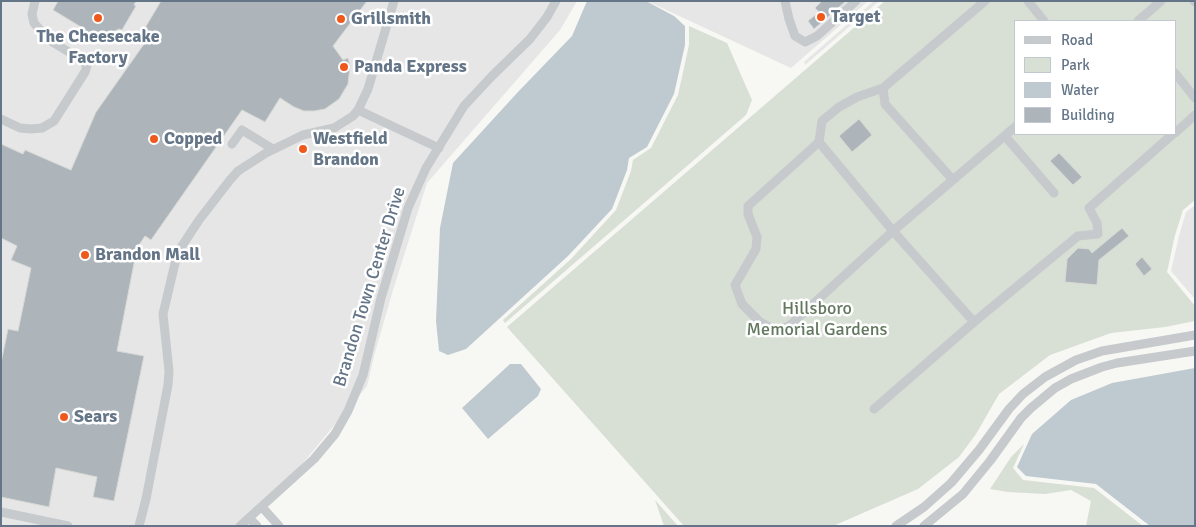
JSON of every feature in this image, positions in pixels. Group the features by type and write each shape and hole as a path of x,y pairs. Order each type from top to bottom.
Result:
{"street":[{"path":"1,119 20,128 42,128 54,120 87,66 82,60 49,40 34,23 32,14 35,1"},
{"path":"141,525 168,385 169,371 163,314 180,249 199,220 238,172 273,149 303,135 334,128 353,116 363,102 368,89 394,1"},
{"name":"Brandon Town Center Drive","path":"240,526 323,449 335,434 348,411 363,375 381,298 408,208 426,168 464,106 530,40 556,1"},
{"path":"785,1 795,36 805,42 817,36 856,1"},
{"path":"984,1 883,88 857,97 838,107 822,121 819,142 748,206 748,214 757,237 756,249 735,285 742,304 760,322 771,328 782,330 789,326 893,231 1014,128"},
{"path":"1028,1 1043,20"},
{"path":"1139,20 1161,1"},
{"path":"1176,74 1195,98"},
{"path":"883,88 885,104 953,180"},
{"path":"358,110 439,148"},
{"path":"1176,131 1195,115"},
{"path":"232,144 242,130 273,149"},
{"path":"874,409 974,322 1078,236 1098,234 1098,223 1089,208 1172,135"},
{"path":"1005,136 1054,193"},
{"path":"819,142 893,231 974,322"},
{"path":"896,526 951,484 970,462 1009,409 1023,394 1045,377 1076,360 1102,351 1195,335"},
{"path":"924,526 962,494 990,461 1021,418 1055,388 1071,379 1102,367 1195,351"},
{"path":"262,507 279,526"},
{"path":"1,512 68,526"},
{"path":"249,518 256,526"}],"shaded area":[{"path":"1,1 577,1 560,30 427,183 393,290 367,386 282,488 242,526 1,526"},
{"path":"647,1 868,1 791,68"},
{"path":"874,1 879,1 805,65 804,62"},
{"path":"1195,205 1195,299 1171,271 1186,212"}],"green space":[{"name":"Hillsboro Memorial Gardens","path":"885,1 1195,1 1195,200 1183,210 1167,272 1195,306 1195,321 1165,327 1111,333 1050,355 999,394 976,434 959,457 918,489 833,526 684,526 507,327"},
{"path":"689,26 727,43 752,100 746,115 505,323 503,320 571,259 616,210 631,171 633,160 651,148 678,95 689,45"},
{"path":"1024,444 1013,468 1023,480 1094,488 1143,526 1086,526 1091,501 1071,490 1045,494 990,489 1011,457"},
{"path":"655,500 678,526 664,526"}],"water":[{"path":"587,1 646,1 674,16 685,26 685,45 674,94 647,147 629,158 627,170 612,209 568,256 466,349 448,355 439,351 436,321 440,228 453,163 572,36"},
{"path":"510,364 521,364 541,389 538,396 488,439 462,408"},
{"path":"1195,368 1195,526 1150,526 1096,484 1026,476 1017,467 1032,434 1071,400 1112,383"}],"building":[{"name":"The Cheesecake Factory","path":"58,1 136,1 134,5 136,6 122,30 119,29 97,39 80,30 81,27 53,10"},
{"name":"Brandon Mall","path":"161,1 367,1 333,46 343,60 348,58 350,66 348,84 339,99 325,109 304,111 280,98 265,122 242,110 151,240 145,236 137,248 117,351 144,356 114,501 93,497 97,477 56,468 49,507 1,497 1,363 8,329 18,331 31,268 11,260 17,246 1,238 1,144 23,154 25,150 71,170 96,112 149,37 142,33"},
{"name":"Target","path":"822,1 846,1 814,29 808,21 819,12 815,8"},
{"path":"859,119 872,135 852,152 839,136"},
{"path":"1059,153 1082,177 1073,185 1050,161"},
{"path":"1122,228 1129,236 1099,260 1097,285 1065,282 1067,259 1078,248 1089,249 1092,253"},
{"path":"1142,257 1152,269 1144,276 1135,264"}],"place":[{"name":"Target","path":"821,17"},
{"name":"The Cheesecake Factory","path":"98,18"},
{"name":"Grillsmith","path":"341,19"},
{"name":"Panda Express","path":"344,67"},
{"name":"Copped","path":"154,139"},
{"name":"Westfield Brandon","path":"303,149"},
{"name":"Brandon Mall","path":"85,255"},
{"name":"Sears","path":"64,417"}]}
